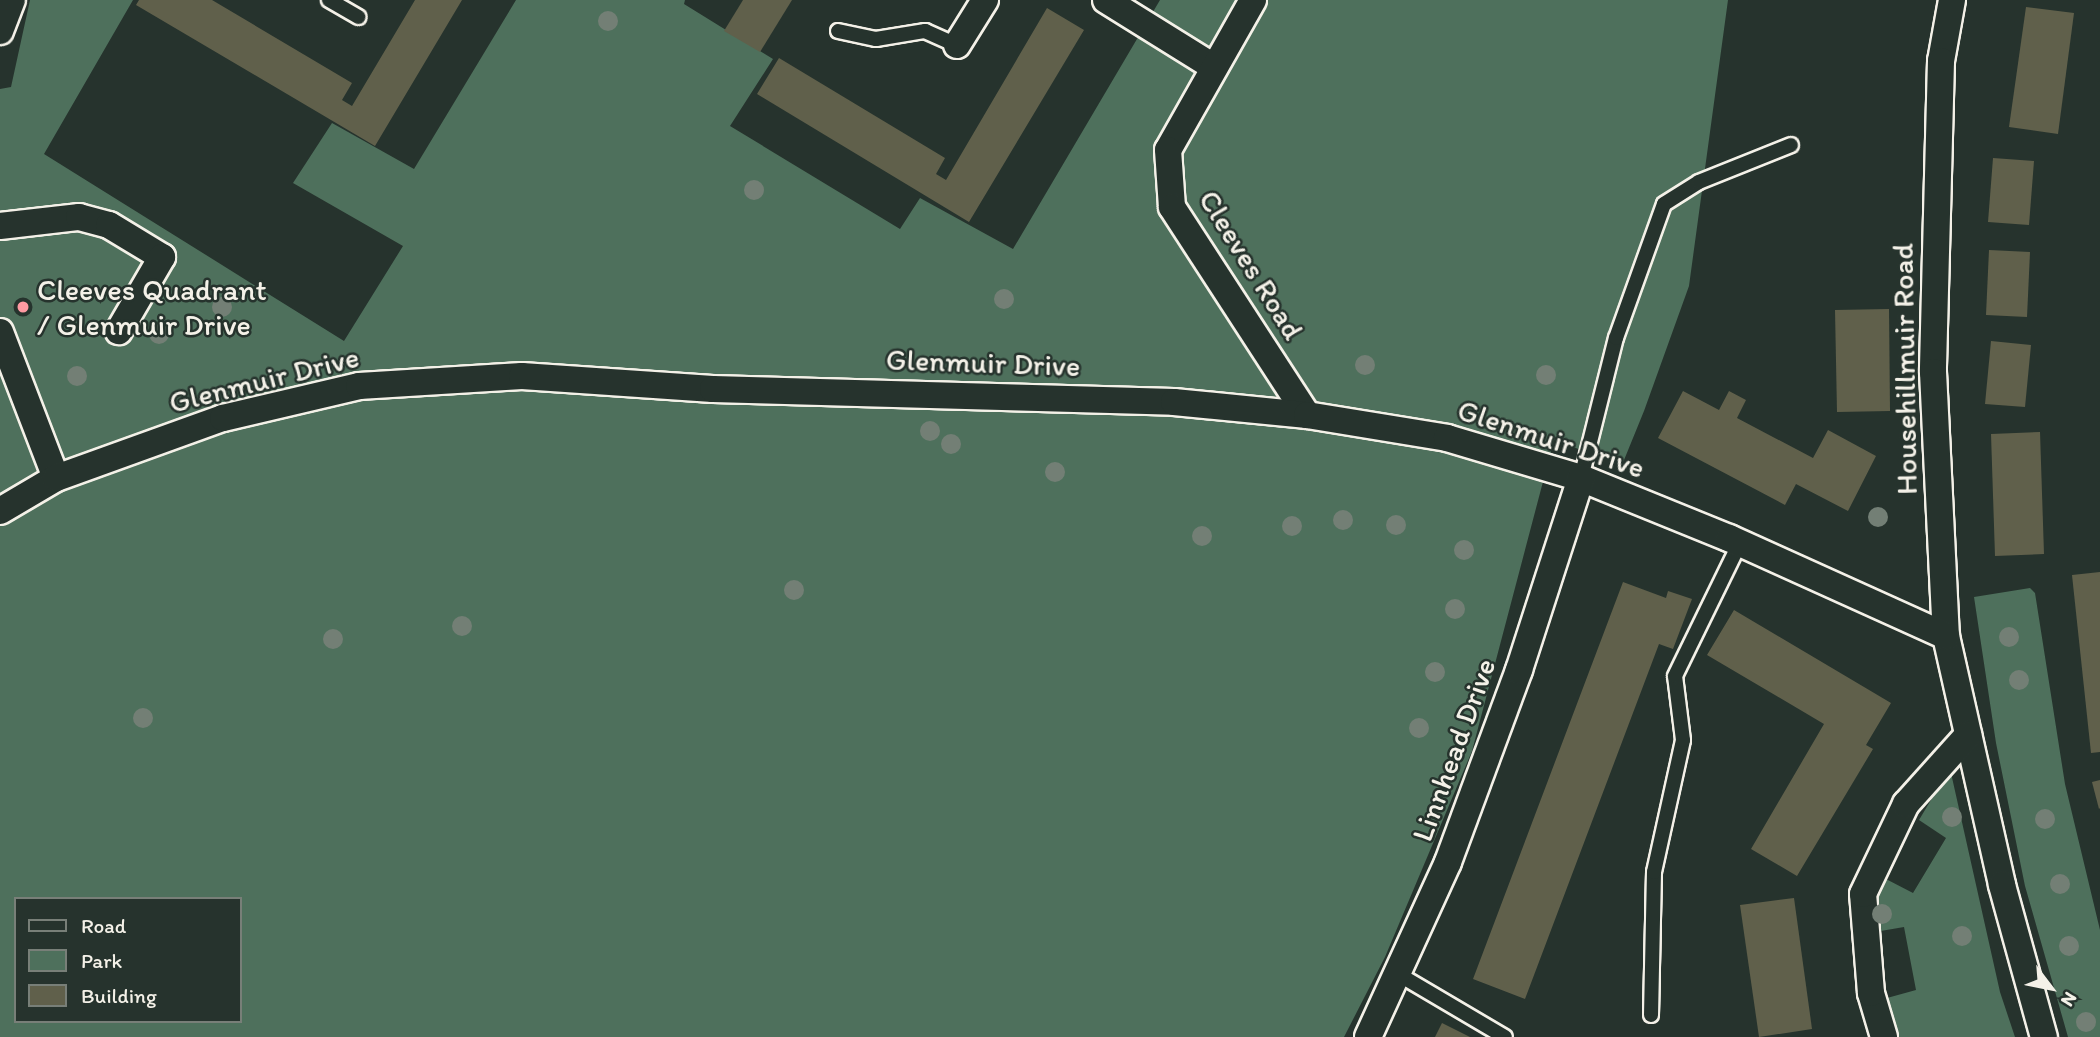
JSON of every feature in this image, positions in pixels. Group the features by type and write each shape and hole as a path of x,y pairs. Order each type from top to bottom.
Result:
{"street":[{"path":"0,31 12,0"},
{"path":"957,45 985,0"},
{"name":"Cleeves Road","path":"1253,0 1212,66 1168,150 1172,208 1307,415"},
{"name":"Househillmuir Road","path":"1952,0 1941,61 1933,372 1945,636 2044,1037"},
{"path":"1113,2 1212,66"},
{"path":"0,226 79,217 109,225 162,257 119,331"},
{"path":"0,332 57,478"},
{"name":"Glenmuir Drive","path":"0,511 57,478 223,418 359,386 522,376 713,389 1174,402 1307,415 1447,438 1581,478 1740,543 1945,636"},
{"name":"Linnhead Drive","path":"1368,1037 1448,862 1581,478"},
{"path":"1884,1037 1871,993 1863,894 1906,804 1968,735"}],"lane":[{"path":"329,0 358,18"},
{"path":"838,31 876,39 925,31 957,45"},
{"path":"1581,478 1616,338 1664,204 1699,182 1791,145"},
{"path":"1651,1015 1654,872 1682,740 1675,676 1740,543"},
{"path":"1398,975 1505,1037"}],"green space":[{"path":"30,0 133,0 44,154 344,341 403,246 293,183 332,123 414,169 516,0 685,0 684,4 773,59 730,126 900,229 920,198 1013,249 1160,0 1728,0 1689,286 1644,411 1622,465 1554,440 1472,751 1385,957 1344,1037 0,1037 0,89 11,87"},
{"path":"2030,588 2035,593 2065,784 2100,930 2100,1037 2068,1037 2025,886 1996,743 1974,597"},
{"path":"1947,773 1951,773 2000,992 2015,1037 1896,1037 1887,998 1916,990 1904,927 1875,932 1874,901 1884,878 1913,893 1946,838 1919,820"}],"building":[{"path":"139,0 212,0 352,83 342,100 352,106 415,0 462,0 375,146 136,5"},
{"path":"743,0 792,0 760,52 724,31"},
{"path":"2026,7 2074,13 2058,134 2009,127"},
{"path":"1047,8 1084,30 969,222 757,94 779,58 945,158 936,174 946,180"},
{"path":"1993,158 2034,161 2029,225 1988,222"},
{"path":"1989,250 2030,252 2027,317 1986,315"},
{"path":"1889,309 1890,411 1837,412 1835,310"},
{"path":"1991,341 2031,345 2025,407 1985,404"},
{"path":"1683,391 1719,410 1729,391 1746,400 1737,418 1813,458 1828,430 1876,456 1848,511 1796,484 1785,505 1658,438"},
{"path":"2040,432 2044,554 1995,556 1991,434"},
{"path":"2100,572 2100,752 2091,753 2072,575"},
{"path":"1623,582 1666,598 1668,591 1692,599 1673,649 1659,644 1525,999 1473,979"},
{"path":"1734,610 1891,703 1866,745 1873,749 1797,876 1751,849 1824,724 1707,655"},
{"path":"2100,780 2100,808 2099,809 2092,782"},
{"path":"1794,898 1812,1029 1759,1037 1740,905"},
{"path":"1442,1023 1470,1037 1435,1037"}],"place":[{"name":"Cleeves Quadrant / Glenmuir Drive","path":"23,307"}]}
